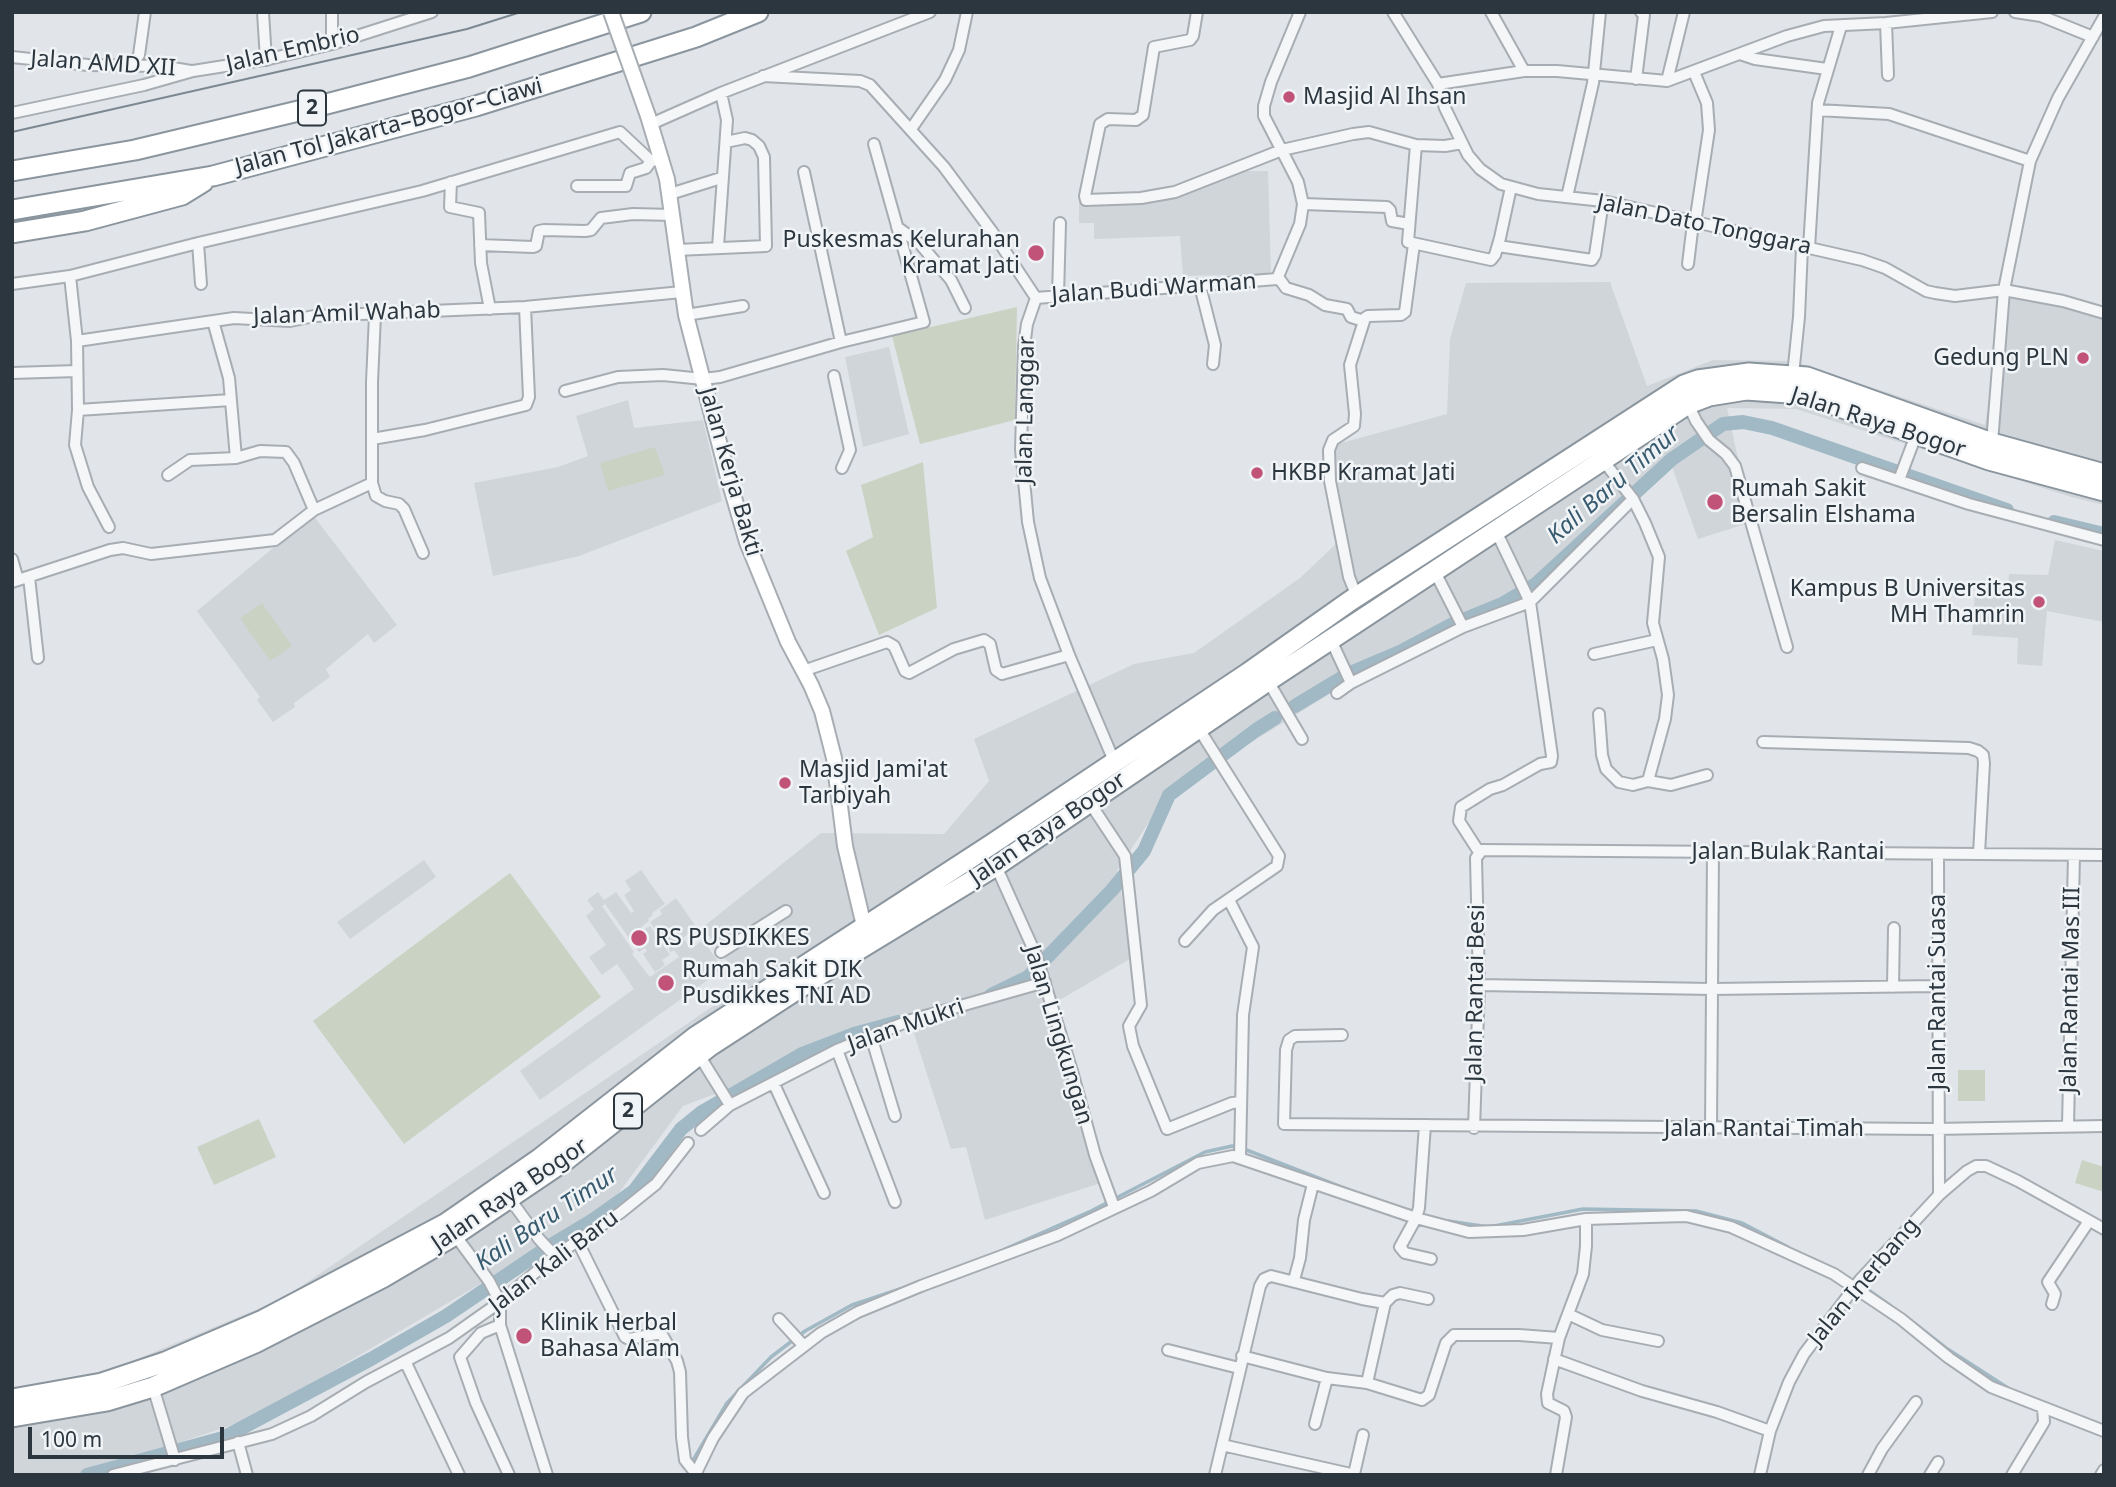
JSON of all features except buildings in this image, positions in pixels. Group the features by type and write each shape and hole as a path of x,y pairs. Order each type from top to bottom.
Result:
{"highway":[{"name":"Jalan Tol Jakarta–Bogor–Ciawi","path":"12,171 135,150 311,108 469,67 641,12"},
{"name":"Jalan Tol Jakarta–Bogor–Ciawi","path":"12,209 212,176 476,106 696,37 758,12"},
{"path":"12,233 85,221 182,195 212,176"},
{"name":"Jalan Raya Bogor","path":"868,934 996,866 1201,731 1357,597 1684,385 1727,375 1793,375 1825,382 1992,443 2104,474"},
{"name":"Jalan Raya Bogor","path":"1285,659 1331,640 1602,459 1692,412 1709,396 1764,390 1822,400 1989,460 2104,491"},
{"name":"Jalan Raya Bogor","path":"12,1418 107,1401 153,1387 255,1343 382,1278 456,1235 510,1199 695,1037 755,1006 868,934 989,846 1114,761 1258,681"},
{"name":"Jalan Raya Bogor","path":"12,1399 102,1383 165,1362 263,1320 445,1224 561,1153 699,1055 755,1006"}],"street":[{"path":"132,64 139,55 145,12"},
{"path":"263,12 266,60"},
{"path":"331,44 332,12"},
{"name":"Jalan Embrio","path":"194,71 266,60 331,44 432,12"},
{"name":"Jalan Kerja Bakti","path":"611,12 650,120 657,160 670,194 686,315 747,542 788,642 822,711 834,758 845,846 868,934"},
{"path":"650,120 930,12"},
{"path":"911,129 945,80 959,50 967,12"},
{"path":"1197,12 1190,40 1154,47 1143,115 1136,120 1108,119 1100,124 1086,200 1141,198 1174,192 1282,150 1361,132 1416,145 1445,146 1462,143"},
{"path":"1300,12 1271,82 1264,116 1298,183 1303,204 1387,206 1392,222 1409,224"},
{"name":"Jalan Dato Tonggara","path":"1393,12 1438,84 1445,108 1462,143 1480,169 1493,179 1511,187 1538,194 1603,201 1862,260 1885,268 1926,291 1955,296 2004,290 2063,301 2104,313"},
{"path":"1490,12 1524,71"},
{"path":"1567,197 1583,136 1594,75 1600,12"},
{"path":"1636,79 1644,15 1641,12"},
{"path":"1667,81 1684,12"},
{"path":"1824,26 1826,12"},
{"path":"1438,84 1524,71 1557,71 1667,81 1787,36 1824,26 1885,23 1904,16 1992,12"},
{"path":"2015,12 2054,16 2093,37"},
{"path":"1992,443 2004,290 2030,162 2058,98 2104,17"},
{"path":"1885,23 1888,75"},
{"path":"1793,375 1818,110 1827,69 1841,26"},
{"path":"1740,54 1755,59 1827,69"},
{"name":"Jalan AMD XII","path":"12,57 88,65 132,64 194,71"},
{"path":"12,113 144,85 194,71"},
{"path":"1688,264 1709,130 1707,103 1694,72"},
{"path":"763,76 865,82 944,167 1037,298"},
{"path":"718,247 727,120 721,93"},
{"path":"1818,110 1889,114 2030,162"},
{"path":"12,284 70,276 422,191 620,132 657,160 646,168 630,173 626,186 577,186"},
{"path":"677,250 766,246 764,156 752,140 745,138 726,142"},
{"path":"565,391 618,377 720,377 841,342 924,322 874,144"},
{"path":"1416,145 1408,243 1488,260 1494,258 1511,187"},
{"path":"804,172 841,342"},
{"path":"670,194 721,178"},
{"path":"451,182 450,207 479,213 481,263 490,309"},
{"path":"1498,246 1592,260 1603,201"},
{"name":"Jalan Budi Warman","path":"1037,298 1274,280 1278,277 1300,224 1303,204"},
{"path":"480,245 533,247 536,246 539,231 585,231 590,230 601,218 633,214 672,215"},
{"path":"1058,296 1060,223"},
{"path":"897,227 920,244 951,280 965,309"},
{"path":"198,243 201,284"},
{"path":"1278,277 1286,288 1309,295 1325,305 1347,309 1351,317 1365,319 1401,314 1405,312 1414,244"},
{"path":"70,276 78,371 75,445 78,461 109,527"},
{"path":"1200,286 1215,345 1213,364"},
{"name":"Jalan Amil Wahab","path":"77,341 234,318 290,321 314,316 525,307 682,292"},
{"name":"Jalan Langgar","path":"1037,298 1027,324 1024,347 1021,449 1028,522 1040,578 1114,761"},
{"path":"686,315 743,306"},
{"path":"372,439 425,430 526,405 529,397 525,307"},
{"path":"375,315 372,484 376,496 399,504 404,509 424,553"},
{"path":"1357,597 1349,577 1330,481 1329,450 1333,440 1354,426 1350,365 1365,319"},
{"path":"213,321 229,378 236,458"},
{"path":"12,373 78,371"},
{"path":"834,376 850,450 842,468"},
{"path":"78,411 231,400"},
{"path":"1692,412 1709,440 1726,454 1735,466 1787,647"},
{"path":"1902,474 1916,435"},
{"path":"168,475 190,460 236,458 260,450 286,452 294,463 314,510"},
{"path":"1602,459 1632,498 1658,557 1658,581 1652,612 1663,659 1667,705 1648,781"},
{"path":"1862,468 1902,474 1969,504 2104,540"},
{"path":"12,559 15,581 110,550 123,548 151,554 275,540 314,510 372,484"},
{"path":"1337,693 1461,623 1530,599 1632,498"},
{"path":"1478,855 1460,821 1461,807 1540,764 1551,762 1530,599 1496,531"},
{"path":"1435,572 1461,623"},
{"path":"29,577 38,658"},
{"path":"803,671 887,642 894,646 905,671 909,673 954,649 984,640 990,644 996,670 1002,674 1069,655"},
{"path":"1331,640 1351,684"},
{"path":"1594,654 1657,640"},
{"path":"1258,681 1302,739"},
{"path":"1599,714 1602,755 1606,769 1619,782 1633,785 1648,781 1671,785 1707,775"},
{"path":"1185,941 1213,910 1277,866 1279,856 1201,731"},
{"path":"1763,742 1969,748 1978,751 1983,755 1984,763 1979,854"},
{"path":"1090,803 1125,856 1141,1005 1129,1026 1133,1046 1167,1129 1232,1103 1241,1102"},
{"name":"Jalan Bulak Rantai","path":"1478,855 1487,848 2104,855"},
{"path":"1711,1129 1713,852"},
{"name":"Jalan Rantai Suasa","path":"1938,854 1939,1129"},
{"name":"Jalan Rantai Besi","path":"1474,1128 1479,985 1478,855"},
{"name":"Jalan Rantai Mas III","path":"2068,1125 2074,855"},
{"name":"Jalan Lingkungan","path":"996,866 1038,960 1095,1155 1112,1203"},
{"path":"1229,900 1253,947 1244,1007 1240,1157"},
{"path":"721,952 786,911"},
{"path":"1893,987 1894,928"},
{"name":"Jalan Mukri","path":"774,1084 836,1050 911,1020 1044,980"},
{"path":"1479,985 1712,989 1937,986"},
{"name":"Jalan Rantai Timah","path":"1342,1035 1295,1035 1289,1040 1284,1124 1711,1129 2104,1126"},
{"path":"871,1036 895,1116"},
{"path":"836,1050 895,1202"},
{"path":"699,1055 730,1105"},
{"path":"701,1130 714,1116 730,1105 774,1084 824,1193"},
{"path":"1425,1125 1417,1214 1400,1247 1401,1251 1431,1259"},
{"path":"1939,1129 1939,1195"},
{"name":"Jalan Kali Baru","path":"119,1474 145,1471 174,1458 272,1434 311,1416 366,1381 449,1338 555,1255 620,1213 656,1184 688,1143"},
{"path":"577,1240 625,1337 629,1339 661,1333 677,1361 680,1372 685,1460 695,1473 713,1438 743,1392 799,1341 858,1312 1058,1234 1112,1203 1151,1191 1198,1163 1214,1158 1240,1157 1312,1184 1469,1232 1523,1230 1586,1219 1686,1216 1731,1227 1857,1284 1991,1387 2104,1431"},
{"name":"Jalan Inerbang","path":"1760,1475 1770,1431 1797,1366 1857,1284 1939,1195 1967,1171 1983,1166 2018,1181 2089,1221"},
{"path":"1294,1280 1312,1184"},
{"path":"510,1199 539,1239 555,1255"},
{"path":"1556,1475 1566,1417 1564,1411 1548,1403 1547,1394 1559,1338 1583,1274 1587,1246 1586,1219"},
{"path":"2052,1304 2055,1294 2048,1282 2089,1221 2104,1228"},
{"path":"456,1235 489,1281 499,1300 500,1325 547,1475"},
{"path":"1215,1475 1242,1356 1264,1279 1271,1276 1294,1280 1385,1303"},
{"path":"1367,1383 1385,1303 1393,1295 1400,1293 1428,1299"},
{"path":"1568,1314 1602,1330 1658,1341"},
{"path":"779,1319 799,1341"},
{"path":"500,1325 481,1333 460,1357 509,1475"},
{"path":"1242,1356 1328,1378 1367,1383 1425,1399 1450,1338 1454,1335 1559,1338"},
{"path":"1168,1350 1239,1368"},
{"path":"1554,1359 1642,1391 1717,1412 1770,1431"},
{"path":"405,1361 459,1475"},
{"path":"1315,1424 1328,1378"},
{"path":"153,1387 174,1458"},
{"path":"1868,1475 1916,1402"},
{"path":"2012,1475 2044,1422 2043,1408"},
{"path":"1222,1445 1355,1475 1363,1435"},
{"path":"239,1442 247,1475"},
{"path":"1930,1475 1938,1462"},
{"path":"2101,1475 2104,1470"}],"shaded area":[{"path":"1239,171 1268,171 1271,274 1183,276 1180,236 1094,239 1094,223 1079,223 1079,201 1126,200"},
{"path":"1610,282 1647,386 1713,360 1793,361 1985,425 2005,290 2104,310 2104,505 2071,497 1796,409 1727,408 1752,522 1698,539 1671,464 1529,589 1457,615 1168,794 1117,870 1133,957 1053,1004 1101,1183 985,1220 966,1147 951,1149 910,1021 683,1106 607,1209 253,1418 85,1474 12,1475 12,1389 99,1375 284,1298 744,985 703,927 821,833 944,834 989,781 974,739 1134,664 1194,653 1300,578 1338,542 1334,445 1447,414 1450,339 1466,283"},
{"path":"889,347 909,434 863,447 845,357"},
{"path":"628,400 634,428 703,420 722,501 579,556 493,576 474,483 558,467 588,456 576,416"},
{"path":"313,515 397,625 374,643 368,634 326,669 330,677 273,722 257,700 260,697 197,611"},
{"name":"Kampus B Universitas MH Thamrin","path":"2055,540 2104,551 2104,622 2047,611 2042,666 2017,664 2018,638 1972,635 1975,593 2007,594 2009,574 2048,575"},
{"path":"424,860 436,877 350,939 337,922"},
{"name":"Rumah Sakit DIK Pusdikkes TNI AD","path":"641,870 665,904 652,913 649,921 641,927 643,930 650,926 670,955 662,960 665,965 655,972 643,954 647,951 645,948 639,952 605,904 602,906 650,977 679,957 674,950 671,952 650,922 662,914 660,910 676,898 697,928 683,938 691,949 703,940 723,969 540,1100 520,1071 634,989 617,964 602,975 589,957 606,945 586,916 594,909 587,900 598,892 604,900 616,892 631,913 634,911 624,895 631,890 625,881"}],"green space":[{"path":"1017,307 1015,420 920,444 892,336"},
{"path":"655,447 665,475 608,491 600,463"},
{"path":"923,462 937,608 879,635 846,551 873,537 861,485"},
{"path":"262,603 292,646 270,661 240,618"},
{"path":"510,873 601,997 404,1144 313,1021"},
{"path":"1958,1070 1985,1070 1985,1101 1958,1101"},
{"path":"259,1119 276,1157 214,1185 197,1147"},
{"path":"2082,1160 2104,1167 2104,1192 2075,1183"}],"waterway":[{"name":"Kali Baru Timur","path":"1295,706 1348,674 1502,604 1536,584 1672,459 1723,424 1743,422 1772,428 2007,510"},
{"name":"Kali Baru Timur","path":"2054,522 2104,534"},
{"name":"Kali Baru Timur","path":"991,995 1028,977 1112,890 1144,851 1169,795 1275,718"},
{"name":"Kali Baru Timur","path":"87,1475 223,1438 371,1359 446,1316 634,1191 681,1129 702,1112 802,1054 854,1034 898,1022"},
{"path":"1005,1249 1091,1211 1205,1152 1236,1147"},
{"path":"1244,1149 1354,1192"},
{"path":"1448,1221 1489,1227 1583,1209 1696,1211 1742,1223 1788,1247"},
{"path":"1860,1284 1891,1306"},
{"path":"692,1462 727,1403 771,1357 805,1331 852,1305 900,1289"},
{"path":"1914,1323 1946,1348 2008,1388"}],"tram line":[{"path":"12,132 467,29 521,12"}],"place":[{"name":"Masjid Al Ihsan","path":"1289,97"},
{"name":"Puskesmas Kelurahan Kramat Jati","path":"1036,253"},
{"name":"Gedung PLN","path":"2083,358"},
{"name":"HKBP Kramat Jati","path":"1257,473"},
{"name":"Rumah Sakit Bersalin Elshama","path":"1715,502"},
{"name":"Kampus B Universitas MH Thamrin","path":"2039,602"},
{"name":"Masjid Jami'at Tarbiyah","path":"785,783"},
{"name":"RS PUSDIKKES","path":"639,938"},
{"name":"Rumah Sakit DIK Pusdikkes TNI AD","path":"666,983"},
{"name":"Klinik Herbal Bahasa Alam","path":"524,1336"}]}
